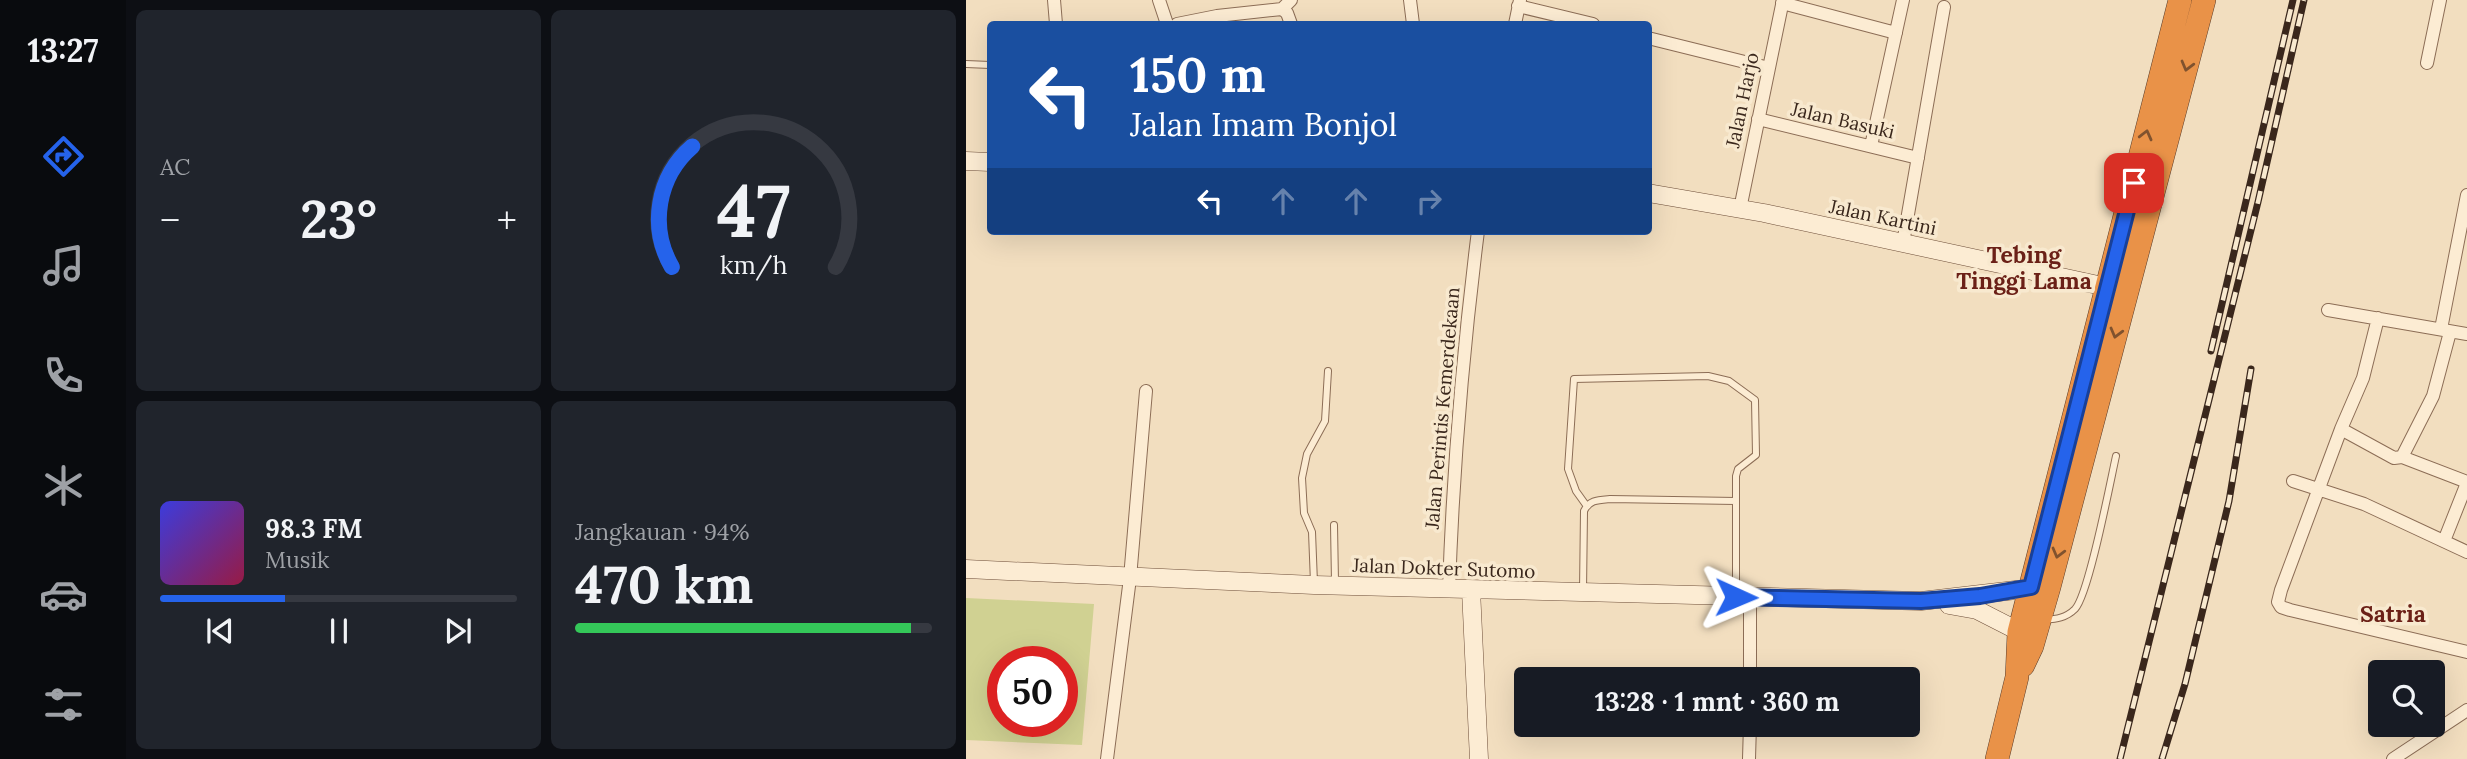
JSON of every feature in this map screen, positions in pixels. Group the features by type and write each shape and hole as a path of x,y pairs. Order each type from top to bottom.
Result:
{"highway":[{"path":"1997,759 2117,289 2180,0"},
{"path":"2117,289 2204,0"}],"main road":[{"path":"966,161 987,162"},
{"name":"Jalan Kartini","path":"1652,194 1740,209 2117,289"},
{"name":"Jalan Dokter Sutomo","path":"966,569 1314,585 1921,601 2040,587"},
{"path":"1471,590 1479,759"},
{"name":"Jalan Dokter Sutomo","path":"1921,601 1977,610 2031,630"}],"street":[{"path":"1054,0 1056,21"},
{"path":"1159,0 1166,21"},
{"path":"1410,0 1413,21"},
{"path":"1871,146 1903,0"},
{"path":"2427,62 2440,0"},
{"path":"1783,1 1896,33"},
{"name":"Jalan Harjo","path":"1740,209 1783,1"},
{"path":"1516,21 1519,3 1582,21"},
{"path":"1192,21 1287,5"},
{"path":"1903,243 1944,7"},
{"path":"1652,39 1769,68"},
{"name":"Jalan Basuki","path":"1758,119 1918,158"},
{"path":"2402,457 2433,396 2467,195"},
{"name":"Jalan Perintis Kemerdekaan","path":"1449,589 1451,513 1463,348 1477,235"},
{"path":"2328,310 2467,334"},
{"path":"2378,318 2364,378 2341,429 2278,602 2281,607 2467,652"},
{"path":"1107,759 1130,578 1146,391"},
{"path":"2341,429 2394,458 2402,457 2467,482 2444,541"},
{"path":"2294,481 2364,504 2467,552"},
{"path":"1743,598 1749,667"},
{"path":"2393,759 2467,710"},
{"path":"1749,759 1750,737"}],"lane":[{"path":"966,64 987,65"},
{"path":"1314,585 1312,532 1304,513 1302,478 1307,454 1325,421 1328,370"},
{"path":"1586,505 1576,491 1567,470 1574,379 1708,376 1728,381 1755,400 1756,455 1738,469 1736,501 1743,598"},
{"path":"2031,630 2077,607 2089,573 2116,456"},
{"path":"1583,593 1586,505 1596,500 1610,499 1736,501"},
{"path":"1334,525 1336,585"}],"green space":[{"path":"966,598 1094,604 1082,745 966,740"}],"railway":[{"path":"2211,351 2293,0"},
{"path":"2120,759 2258,202 2304,0"},
{"path":"2162,759 2185,684 2229,501 2251,369"}],"district":[{"name":"Tebing Tinggi Lama","path":"2024,267"},
{"name":"Satria","path":"2393,613"}],"route":[{"path":"1736,597 1921,601 1980,596 2031,587 2134,183"}]}
